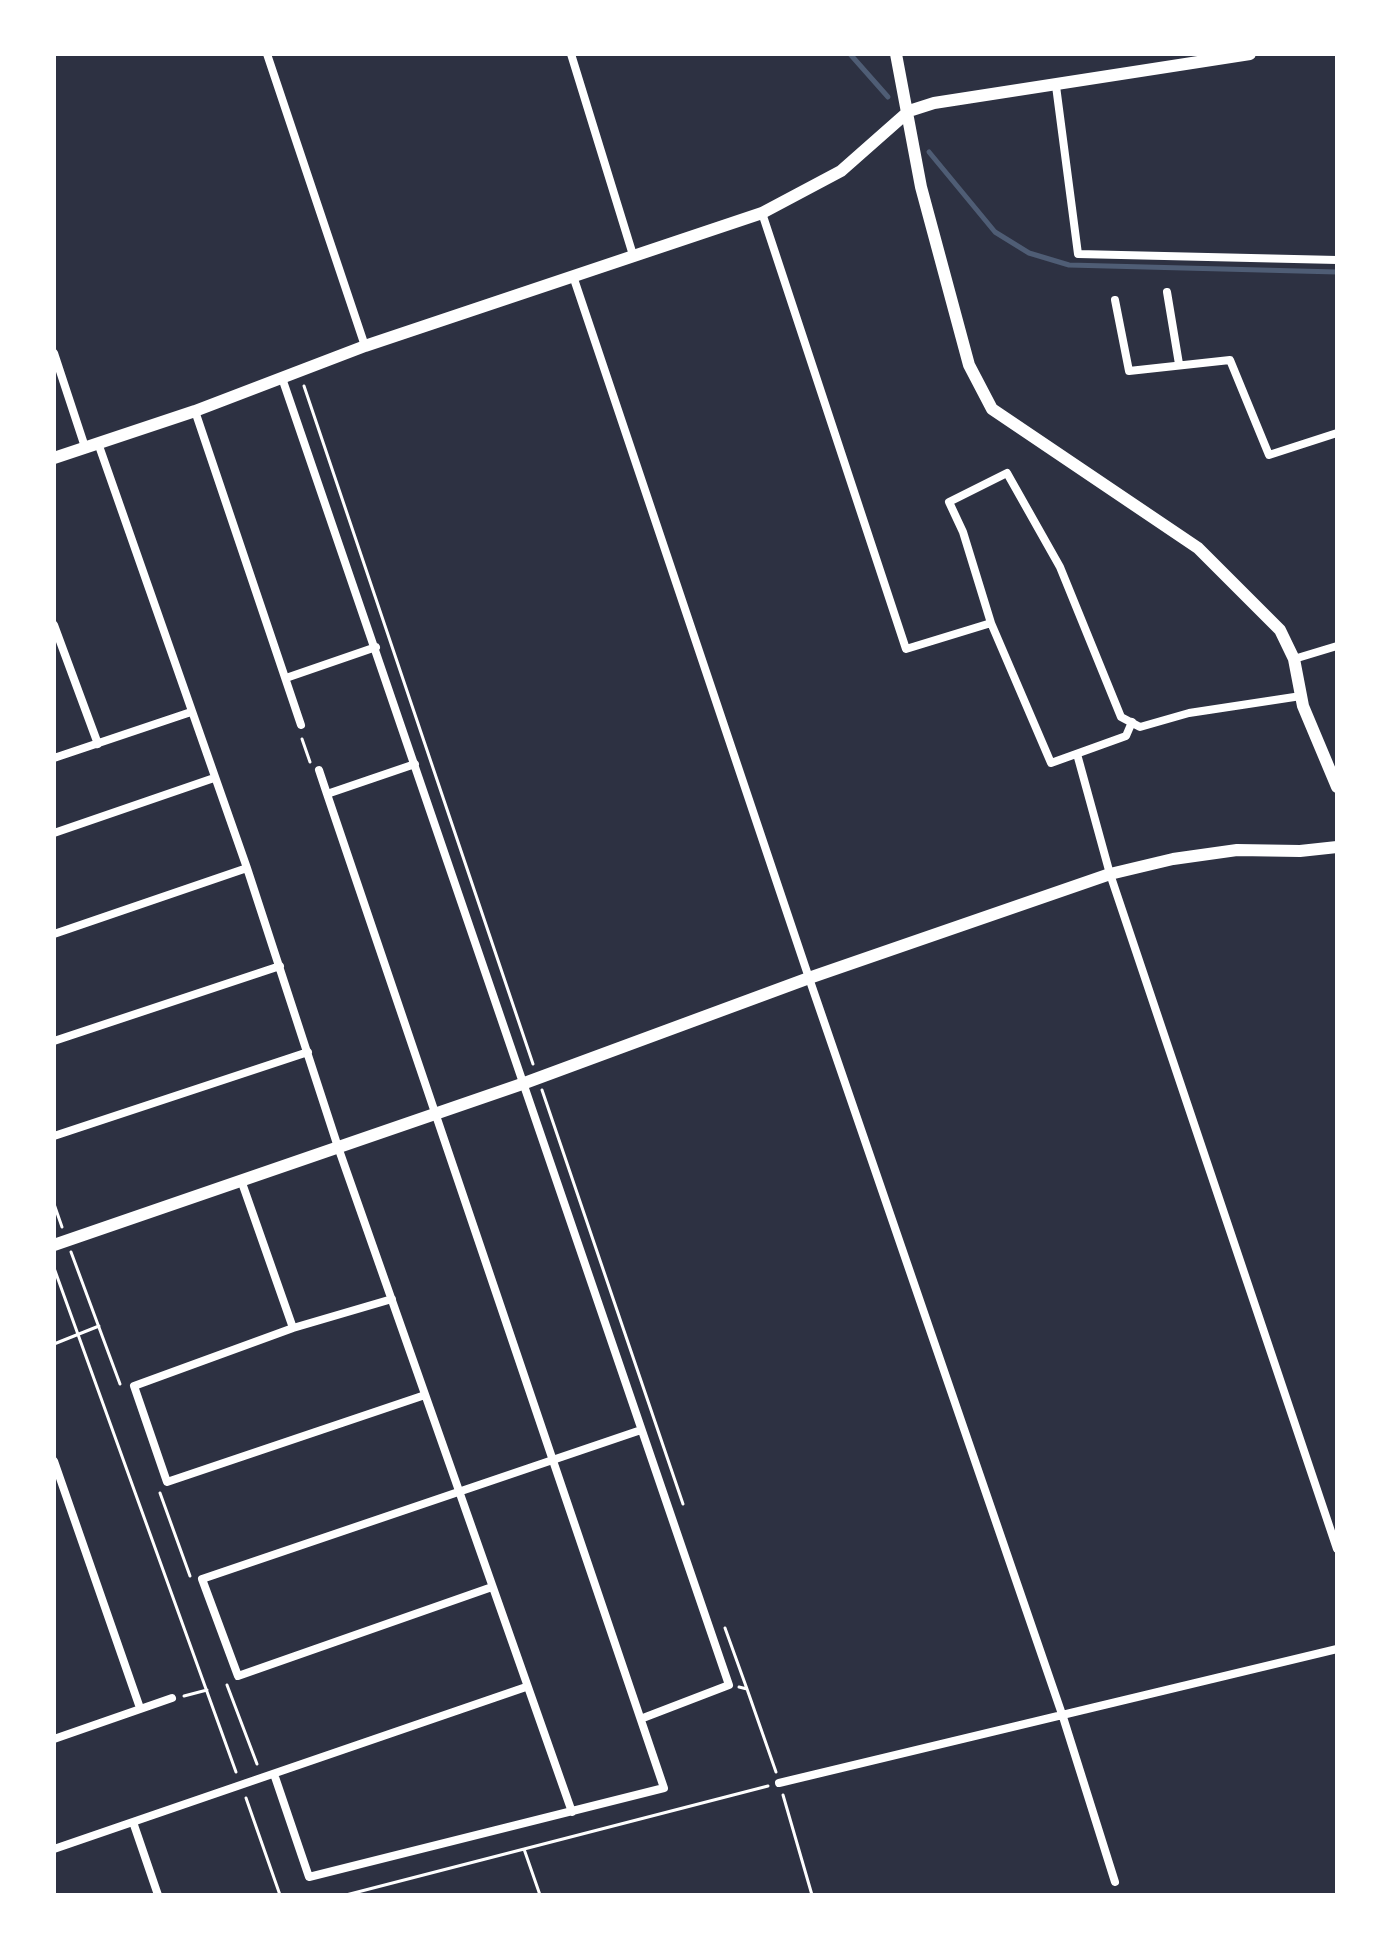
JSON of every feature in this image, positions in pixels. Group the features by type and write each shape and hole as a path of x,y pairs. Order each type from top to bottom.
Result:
{"street":[{"path":"267,54 365,346"},
{"path":"571,54 633,255"},
{"path":"896,54 921,187 969,365 992,409 1198,548 1280,630 1294,659 1301,696 1337,787"},
{"path":"54,458 195,411 365,346 762,213 841,171 909,111 934,103 1250,54"},
{"path":"1056,86 1078,254 1337,260"},
{"path":"762,213 906,649 991,623"},
{"path":"573,276 809,978 1063,1717 1115,1882"},
{"path":"1167,292 1179,364"},
{"path":"1115,300 1129,371 1230,360 1269,455 1337,433"},
{"path":"54,353 85,447"},
{"path":"282,378 729,1685 643,1718"},
{"path":"195,411 301,725"},
{"path":"98,443 247,868 338,1147 572,1812"},
{"path":"1132,722 1126,736 1051,763 991,623 963,532 949,502 1007,473 1060,567 1121,717 1132,722 1140,727 1189,713 1301,696"},
{"path":"54,625 98,744"},
{"path":"1294,659 1337,646"},
{"path":"286,678 376,647"},
{"path":"54,758 191,712"},
{"path":"1077,754 1110,874 1337,1549"},
{"path":"327,794 415,764"},
{"path":"274,1774 309,1877 664,1788 643,1718 433,1112 319,770"},
{"path":"54,833 214,778"},
{"path":"60,1243 433,1112 522,1084 809,978 1110,874 1173,859 1237,850 1300,851 1337,847"},
{"path":"54,934 247,868"},
{"path":"54,1041 280,966"},
{"path":"54,1136 308,1052"},
{"path":"241,1180 293,1328"},
{"path":"392,1299 293,1328 134,1386 167,1482 425,1395"},
{"path":"492,1587 238,1676 202,1579 641,1430"},
{"path":"54,1461 140,1708"},
{"path":"779,1783 1337,1649"},
{"path":"54,1849 526,1687"},
{"path":"54,1739 172,1698"},
{"path":"133,1822 158,1895"}],"path":[{"path":"299,372 684,1507"},
{"path":"301,725 300,735 310,762 319,770"},
{"path":"54,1204 60,1243 99,1326 121,1386"},
{"path":"54,1268 280,1895"},
{"path":"54,1344 99,1326"},
{"path":"157,1487 193,1587"},
{"path":"723,1623 779,1783 812,1895"},
{"path":"227,1683 262,1778"},
{"path":"729,1685 747,1689"},
{"path":"172,1698 207,1690"},
{"path":"346,1895 779,1783"},
{"path":"524,1849 540,1895"}],"waterway":[{"path":"850,54 888,97"},
{"path":"929,152 995,232 1029,253 1069,265 1337,272"}]}
